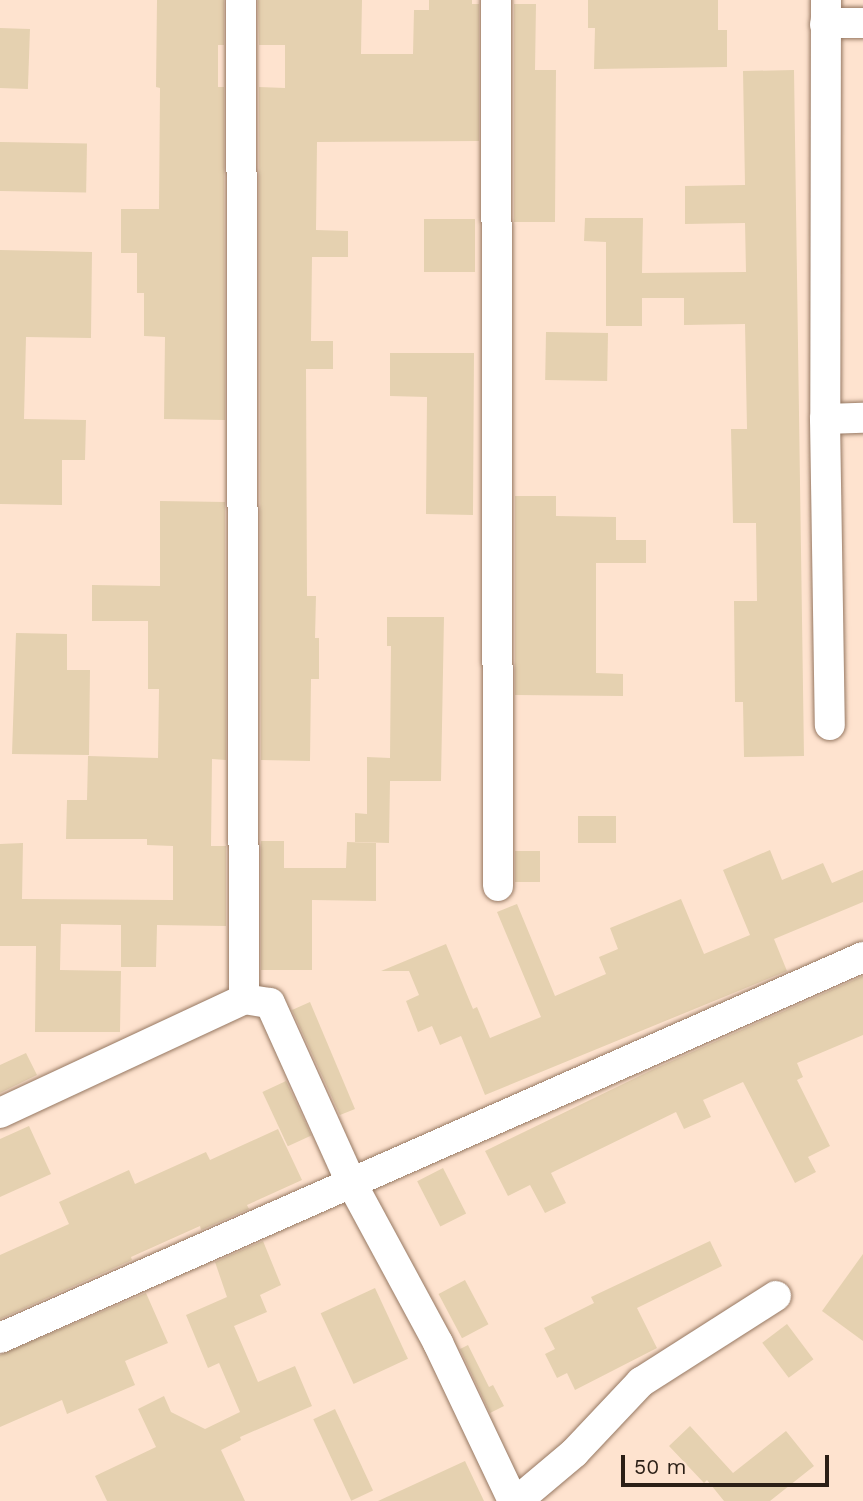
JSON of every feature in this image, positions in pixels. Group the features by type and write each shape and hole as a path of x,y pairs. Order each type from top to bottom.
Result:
{"street":[{"path":"241,0 244,999"},
{"path":"496,0 498,886"},
{"path":"831,725 825,419 825,12 863,23"},
{"path":"825,419 863,418"},
{"path":"0,1338 863,957"},
{"path":"0,1113 244,999 270,1003 351,1182 438,1343 515,1501 574,1453 641,1382 776,1296"}],"building":[{"path":"157,0 224,0 224,45 218,45 218,87 224,87 225,420 164,419 165,337 144,336 144,293 137,293 137,253 121,253 121,209 159,209 160,88 156,87"},
{"path":"258,0 362,0 361,54 413,54 414,10 429,10 429,0 472,0 472,4 479,4 479,141 317,142 316,230 348,231 348,257 312,257 311,341 333,341 333,369 306,369 307,596 316,596 315,638 319,638 319,679 311,679 310,761 261,760 259,87 285,88 285,45 259,45"},
{"path":"588,0 718,0 718,30 727,30 727,67 594,69 595,28 588,28"},
{"path":"514,4 536,4 535,70 556,70 555,222 514,222"},
{"path":"0,28 30,29 28,89 0,88"},
{"path":"794,70 804,756 744,757 743,702 735,702 734,601 757,601 756,523 733,523 731,429 747,429 745,324 684,325 684,298 642,298 642,326 606,326 606,242 584,241 585,218 643,218 642,273 746,272 745,223 685,224 685,186 745,185 743,71"},
{"path":"0,142 87,144 86,193 0,191"},
{"path":"424,219 475,219 475,272 424,272"},
{"path":"0,250 92,252 91,338 26,337 24,419 86,420 85,460 62,460 62,505 0,504"},
{"path":"546,332 608,333 607,381 545,380"},
{"path":"390,353 474,353 473,515 426,514 427,397 390,396"},
{"path":"515,496 556,496 556,516 616,517 616,540 646,540 646,563 596,563 596,673 623,674 623,696 515,695"},
{"path":"160,501 225,502 226,760 212,759 211,846 226,846 226,926 157,925 156,967 121,967 121,925 61,924 60,970 121,971 120,1032 35,1032 36,946 0,946 0,844 23,843 22,899 173,900 173,846 147,845 147,839 66,839 67,800 87,800 88,756 158,758 159,689 148,689 148,621 92,621 92,585 160,586"},
{"path":"387,617 444,617 441,781 390,781 389,843 355,842 355,813 367,814 367,757 390,758 391,646 387,646"},
{"path":"16,633 67,634 67,670 90,670 89,755 12,754"},
{"path":"578,816 616,816 616,843 578,843"},
{"path":"261,841 284,841 284,868 346,868 347,842 376,843 376,901 312,900 312,970 261,970"},
{"path":"770,850 782,880 823,863 832,883 863,870 863,902 774,939 787,971 485,1095 461,1036 440,1045 432,1026 418,1032 406,1001 419,995 409,971 381,971 446,944 473,1009 477,1007 490,1038 541,1017 497,912 517,904 555,996 606,974 599,957 618,949 610,928 681,899 704,954 750,935 723,870"},
{"path":"515,851 540,851 540,882 515,882"},
{"path":"863,976 863,1035 797,1063 803,1077 797,1080 830,1146 808,1157 816,1172 795,1183 743,1082 703,1100 711,1117 684,1129 676,1112 551,1173 566,1203 545,1213 530,1185 508,1196 485,1151 654,1069"},
{"path":"310,1002 355,1109 340,1115 292,1010"},
{"path":"26,1053 37,1075 0,1093 0,1065"},
{"path":"286,1081 311,1135 288,1146 262,1092"},
{"path":"29,1126 51,1174 0,1197 0,1139"},
{"path":"278,1129 302,1180 247,1205 249,1209 201,1230 200,1226 131,1257 132,1260 0,1319 0,1255 69,1224 59,1202 129,1170 135,1184 206,1152 210,1160"},
{"path":"443,1168 466,1213 440,1227 417,1181"},
{"path":"263,1241 281,1285 260,1295 267,1312 234,1326 258,1382 295,1366 312,1406 240,1437 241,1440 221,1450 245,1501 107,1501 95,1476 156,1447 138,1409 164,1396 171,1412 205,1429 240,1412 219,1363 208,1368 186,1315 227,1297 215,1262"},
{"path":"710,1241 722,1266 637,1308 657,1348 575,1390 567,1373 557,1378 545,1354 555,1349 544,1328 594,1303 591,1297"},
{"path":"863,1254 863,1341 822,1311"},
{"path":"465,1280 488,1324 462,1338 439,1294"},
{"path":"375,1288 408,1359 354,1384 321,1313"},
{"path":"146,1293 168,1343 125,1361 135,1385 67,1414 62,1400 0,1427 0,1355"},
{"path":"787,1324 813,1359 789,1378 762,1343"},
{"path":"468,1345 489,1387 493,1385 504,1406 490,1413 460,1349"},
{"path":"335,1409 373,1491 351,1501 313,1419"},
{"path":"690,1426 733,1473 786,1431 814,1466 770,1501 724,1501 707,1480 704,1483 669,1446"},
{"path":"465,1461 484,1501 378,1501"}]}
